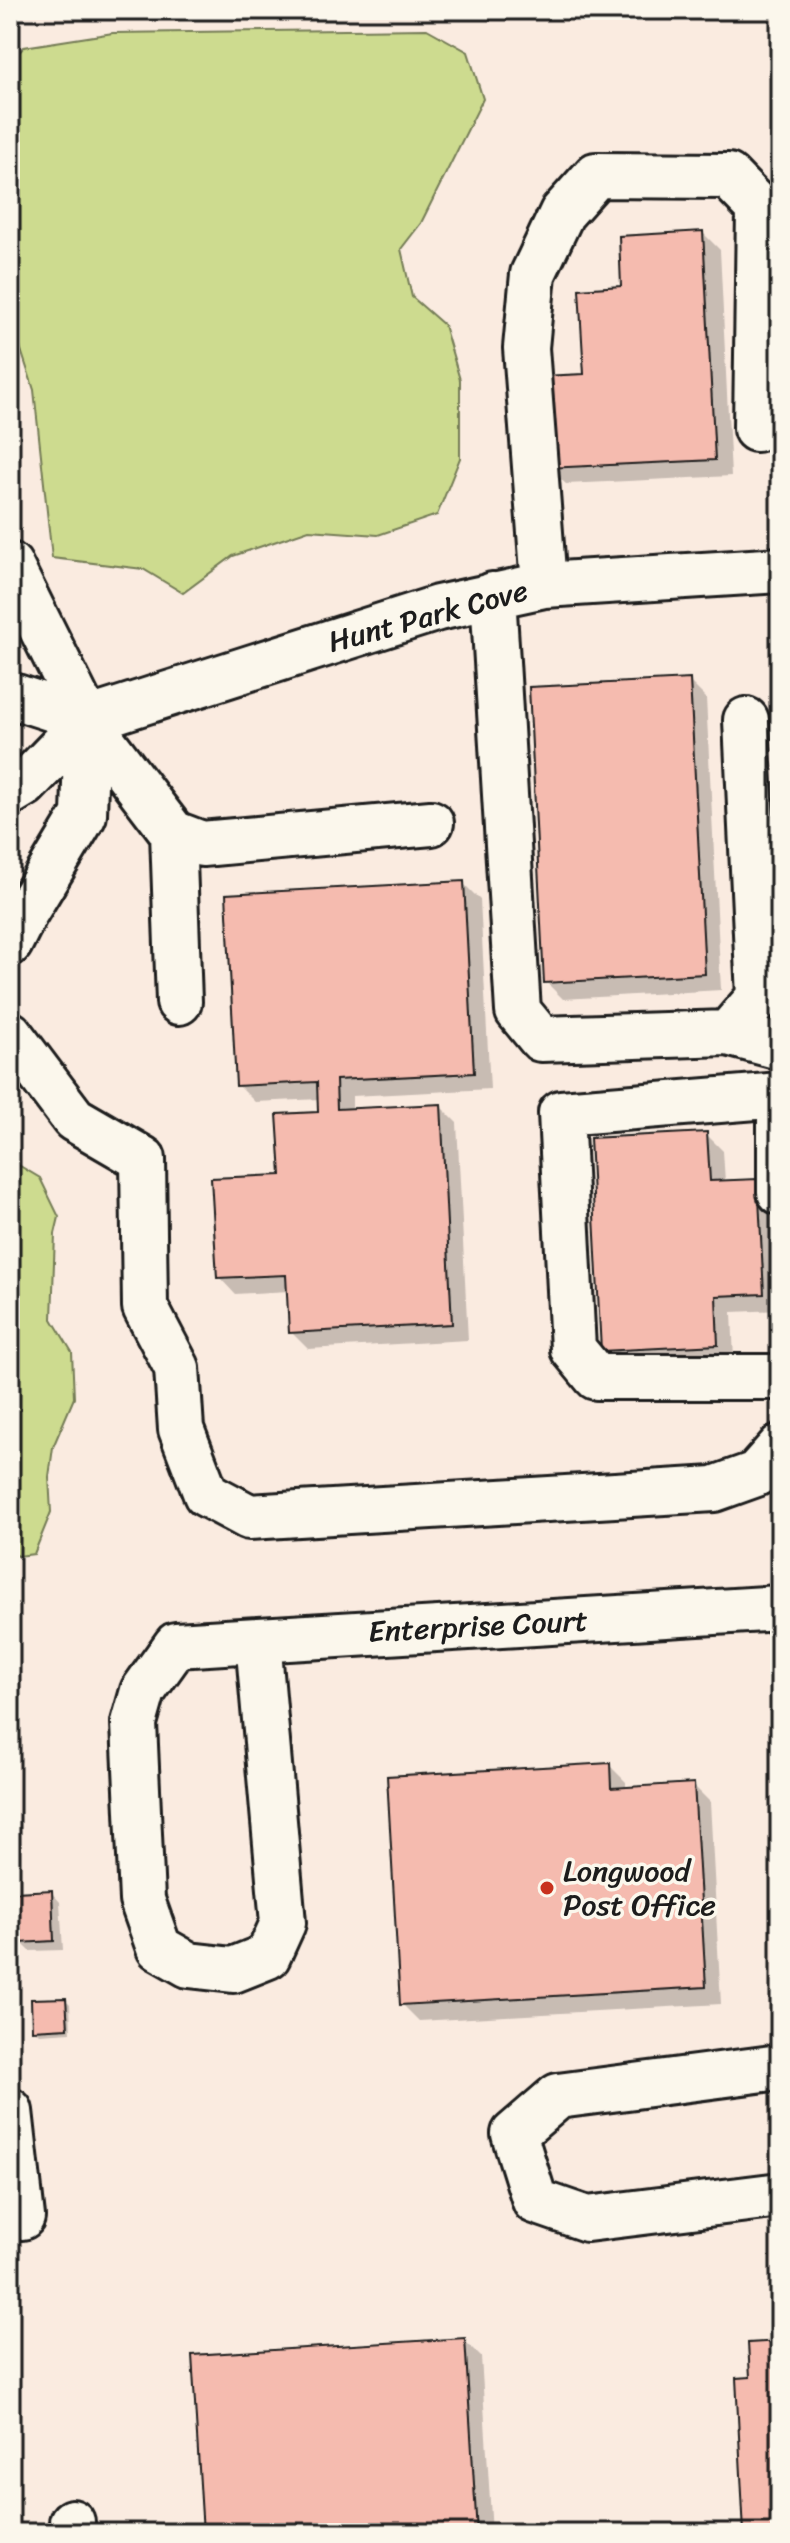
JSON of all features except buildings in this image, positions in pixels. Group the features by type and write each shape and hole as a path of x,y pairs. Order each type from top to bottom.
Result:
{"street":[{"path":"544,585 526,348 533,274 562,213 596,175 728,176 769,208 756,429"},
{"path":"10,565 87,720 173,833 202,844 431,823"},
{"name":"Hunt Park Cove","path":"87,720 438,608 493,595 544,585 780,570"},
{"path":"493,595 518,1011 541,1039 728,1033 780,1047"},
{"path":"10,695 87,720"},
{"path":"10,793 25,784 87,720"},
{"path":"10,943 84,815 87,720"},
{"path":"728,1033 759,997 746,720"},
{"path":"173,833 179,1002"},
{"path":"10,1034 74,1119 143,1159 145,1307 177,1368 181,1429 206,1494 216,1500 249,1517 714,1489 756,1474 780,1447"},
{"path":"780,1192 780,1096 561,1113 573,1349 596,1377 780,1377"},
{"name":"Enterprise Court","path":"258,1640 283,1923 268,1956 233,1970 189,1965 159,1948 142,1900 134,1723 143,1691 176,1645 780,1608"},
{"path":"780,2067 558,2096 514,2134 535,2201 587,2219 780,2195"},
{"path":"10,2111 22,2217 10,2217"}],"green space":[{"path":"427,29 468,52 483,99 421,223 401,249 412,297 444,325 460,380 460,458 437,515 378,535 309,530 233,556 183,593 143,569 52,558 34,390 10,316 10,62 24,47 113,33"},
{"path":"10,1160 40,1178 59,1217 55,1234 52,1319 72,1352 74,1398 53,1447 49,1477 51,1512 34,1554 18,1556 10,1550"}],"place":[{"name":"Longwood Post Office","path":"547,1888"}]}
